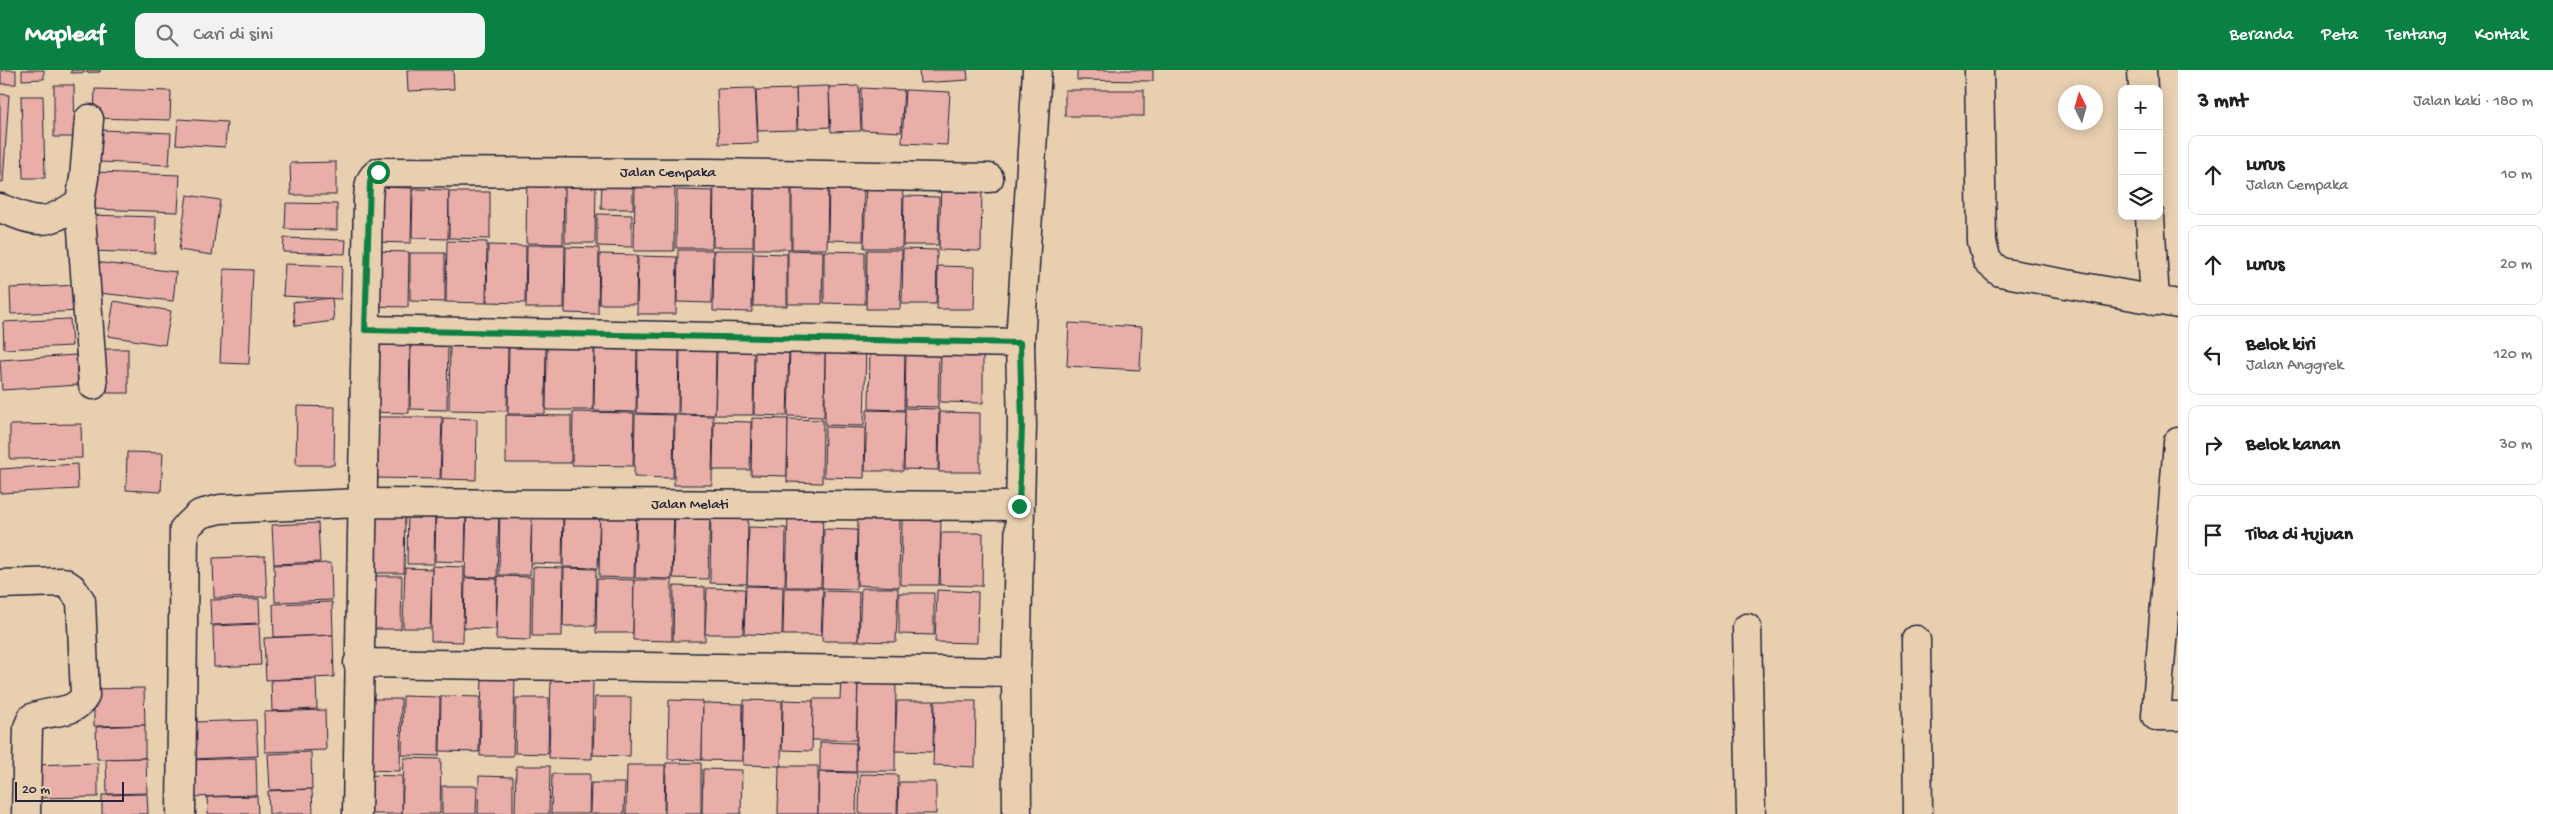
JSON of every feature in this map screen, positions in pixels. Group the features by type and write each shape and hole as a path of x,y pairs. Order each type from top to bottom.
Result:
{"street":[{"path":"1017,814 1016,672 1022,426 1020,343 1037,70"},
{"path":"1979,70 1982,242 1986,261 2000,272 2166,302 2151,220"},
{"path":"2142,70 2143,85"},
{"path":"89,120 80,202 93,385"},
{"name":"Jalan Cempaka","path":"365,330 368,200 370,182 373,175 378,172 710,173 990,178"},
{"path":"0,208 32,220 46,220 60,217 80,202"},
{"path":"357,814 365,330 1020,343"},
{"path":"2178,442 2156,716 2178,716"},
{"name":"Jalan Melati","path":"181,814 184,529 200,514 220,509 361,504 1019,506"},
{"path":"0,584 63,582 72,588 81,601 85,696 79,706 71,710 43,713 32,718 28,727 26,814"},
{"path":"1747,628 1751,814"},
{"path":"1916,640 1918,814"},
{"path":"358,663 1016,672"}],"building":[{"path":"1,70 16,70 16,84 1,84"},
{"path":"22,70 44,70 44,79 22,80"},
{"path":"71,70 100,70 100,72 71,73"},
{"path":"407,70 453,70 454,89 408,91"},
{"path":"919,70 967,70 968,80 920,83"},
{"path":"1077,70 1153,70 1153,81 1077,80"},
{"path":"54,85 74,85 75,137 54,137"},
{"path":"829,86 830,127 798,129 796,87"},
{"path":"859,86 861,131 831,132 829,87"},
{"path":"755,88 758,143 719,144 717,89"},
{"path":"861,88 904,90 901,132 862,130"},
{"path":"95,89 171,91 170,120 94,118"},
{"path":"796,89 797,130 758,131 756,90"},
{"path":"905,90 950,92 947,145 902,143"},
{"path":"1065,90 1144,90 1144,116 1065,116"},
{"path":"0,94 9,95 3,182 0,182"},
{"path":"21,96 43,96 45,178 23,178"},
{"path":"178,119 227,122 225,147 176,144"},
{"path":"102,130 171,133 169,165 100,162"},
{"path":"336,162 336,195 291,195 290,163"},
{"path":"94,172 180,175 178,212 93,209"},
{"path":"527,174 564,175 563,244 526,243"},
{"path":"714,176 754,177 753,247 713,247"},
{"path":"565,178 596,179 595,243 565,243"},
{"path":"602,179 633,180 633,209 601,209"},
{"path":"792,180 828,181 827,249 792,249"},
{"path":"635,181 675,181 674,251 634,251"},
{"path":"866,181 903,181 902,248 864,248"},
{"path":"755,182 791,182 791,249 754,249"},
{"path":"829,182 864,183 863,241 828,240"},
{"path":"941,184 982,185 981,251 939,250"},
{"path":"373,187 412,188 411,243 372,242"},
{"path":"413,189 449,190 448,239 412,238"},
{"path":"677,190 713,191 712,248 676,248"},
{"path":"449,192 490,192 490,239 449,238"},
{"path":"187,195 220,200 212,255 179,250"},
{"path":"904,196 939,197 938,245 903,245"},
{"path":"286,203 337,204 337,230 285,229"},
{"path":"597,214 632,215 632,247 597,246"},
{"path":"89,215 156,217 155,253 88,251"},
{"path":"284,238 346,240 345,254 283,252"},
{"path":"447,241 487,242 486,303 446,302"},
{"path":"488,245 526,246 525,303 487,302"},
{"path":"527,245 565,245 564,308 526,308"},
{"path":"566,247 599,248 598,314 565,313"},
{"path":"903,249 937,250 936,304 902,304"},
{"path":"678,250 713,250 712,303 677,302"},
{"path":"714,250 753,250 752,312 713,311"},
{"path":"788,250 823,251 822,304 788,304"},
{"path":"867,250 902,250 900,309 866,309"},
{"path":"370,251 409,252 408,307 369,306"},
{"path":"824,251 865,252 865,304 824,303"},
{"path":"410,253 445,253 445,302 410,301"},
{"path":"754,253 787,254 787,306 753,306"},
{"path":"600,254 637,255 636,304 599,304"},
{"path":"638,256 677,257 676,314 637,314"},
{"path":"94,262 176,272 173,301 90,292"},
{"path":"285,264 342,266 341,299 283,296"},
{"path":"938,266 975,267 974,309 937,309"},
{"path":"224,269 253,270 249,364 220,363"},
{"path":"80,285 81,311 11,314 10,288"},
{"path":"332,298 334,321 295,326 293,302"},
{"path":"114,301 171,311 165,345 108,336"},
{"path":"70,319 72,346 4,349 3,322"},
{"path":"1069,323 1142,327 1140,370 1067,366"},
{"path":"368,336 410,337 409,413 366,412"},
{"path":"411,339 448,339 447,410 410,409"},
{"path":"450,340 508,341 507,411 449,410"},
{"path":"638,341 679,341 678,414 637,413"},
{"path":"509,342 546,343 545,414 508,414"},
{"path":"595,343 637,344 636,412 594,411"},
{"path":"680,344 716,345 715,415 679,414"},
{"path":"825,344 866,345 864,426 825,425"},
{"path":"547,346 594,346 593,410 546,410"},
{"path":"870,346 905,347 904,410 869,409"},
{"path":"790,347 825,348 824,417 788,416"},
{"path":"103,349 128,349 128,393 103,393"},
{"path":"755,349 789,349 787,416 754,415"},
{"path":"906,349 939,350 938,407 905,406"},
{"path":"941,349 983,350 983,403 940,402"},
{"path":"717,351 754,352 753,415 715,415"},
{"path":"76,355 78,385 2,390 0,360"},
{"path":"297,406 335,407 334,465 296,465"},
{"path":"905,408 939,409 938,470 904,469"},
{"path":"867,410 905,411 903,471 865,471"},
{"path":"573,412 634,413 633,466 572,465"},
{"path":"940,412 980,413 980,472 939,472"},
{"path":"635,414 674,415 673,478 634,477"},
{"path":"506,415 571,416 571,463 506,463"},
{"path":"675,415 713,416 712,485 674,485"},
{"path":"375,417 442,417 440,479 373,478"},
{"path":"443,418 477,419 476,480 441,479"},
{"path":"752,418 788,419 787,476 751,475"},
{"path":"788,419 823,420 822,483 787,482"},
{"path":"714,421 751,422 750,470 713,470"},
{"path":"81,424 82,458 10,459 10,425"},
{"path":"825,427 865,428 864,478 824,477"},
{"path":"127,452 163,453 161,492 126,490"},
{"path":"77,464 78,489 0,493 0,469"},
{"path":"467,506 499,507 497,578 465,577"},
{"path":"500,506 532,507 530,575 499,575"},
{"path":"408,507 435,507 434,564 407,564"},
{"path":"564,507 600,508 598,568 563,567"},
{"path":"436,508 466,509 465,562 435,561"},
{"path":"532,508 563,509 562,564 531,563"},
{"path":"637,508 674,509 672,579 635,578"},
{"path":"600,509 636,510 634,578 599,577"},
{"path":"675,510 710,511 708,579 673,578"},
{"path":"363,511 405,511 404,573 361,573"},
{"path":"711,512 748,513 747,584 710,583"},
{"path":"858,513 900,514 899,587 857,585"},
{"path":"788,514 823,514 821,587 786,587"},
{"path":"902,519 941,520 939,585 901,585"},
{"path":"318,523 320,562 274,564 272,525"},
{"path":"749,527 786,528 785,586 747,585"},
{"path":"824,529 857,530 856,589 822,588"},
{"path":"941,533 983,533 982,586 940,585"},
{"path":"265,556 267,597 214,598 213,558"},
{"path":"331,563 332,600 275,602 274,565"},
{"path":"432,566 464,567 463,642 431,641"},
{"path":"533,567 563,568 562,636 532,636"},
{"path":"405,568 432,569 430,628 403,628"},
{"path":"564,568 596,569 595,626 563,626"},
{"path":"363,576 402,576 401,629 362,629"},
{"path":"498,576 531,577 530,640 496,639"},
{"path":"465,578 497,579 496,629 464,628"},
{"path":"597,579 634,580 633,633 596,633"},
{"path":"634,580 672,580 672,641 633,640"},
{"path":"674,586 705,587 705,641 673,641"},
{"path":"746,586 783,587 782,635 744,634"},
{"path":"707,588 745,589 743,634 705,634"},
{"path":"784,588 823,588 821,635 783,635"},
{"path":"861,588 898,588 896,642 859,641"},
{"path":"937,590 978,592 977,643 935,642"},
{"path":"824,591 859,592 858,641 822,641"},
{"path":"899,593 934,593 934,635 899,634"},
{"path":"259,599 260,623 211,625 210,600"},
{"path":"332,602 333,635 274,637 273,604"},
{"path":"259,624 261,665 214,667 213,626"},
{"path":"333,635 334,677 266,680 264,638"},
{"path":"482,675 515,676 513,756 480,756"},
{"path":"551,675 593,676 592,759 549,758"},
{"path":"858,677 896,678 895,771 856,771"},
{"path":"316,679 317,709 272,711 271,680"},
{"path":"841,679 858,679 856,740 812,740 813,699 840,699"},
{"path":"144,688 145,725 94,726 94,689"},
{"path":"403,696 440,697 439,756 402,755"},
{"path":"441,696 480,697 479,752 440,751"},
{"path":"595,697 631,697 630,756 593,755"},
{"path":"516,698 549,698 548,754 515,753"},
{"path":"367,699 401,699 400,771 366,770"},
{"path":"669,700 703,701 702,760 668,759"},
{"path":"744,700 782,701 781,766 743,765"},
{"path":"783,700 813,701 812,751 782,750"},
{"path":"897,701 934,701 933,752 895,751"},
{"path":"935,701 976,701 975,767 933,765"},
{"path":"703,703 743,704 742,761 702,760"},
{"path":"325,710 326,750 265,752 264,712"},
{"path":"256,720 258,756 194,759 193,722"},
{"path":"145,725 145,758 97,759 96,727"},
{"path":"820,742 856,743 856,772 820,771"},
{"path":"311,752 312,789 270,790 268,754"},
{"path":"146,758 147,793 107,794 106,759"},
{"path":"256,758 257,795 190,797 188,760"},
{"path":"404,758 441,759 440,814 402,814"},
{"path":"98,763 98,797 32,798 32,765"},
{"path":"666,763 701,763 701,814 665,814"},
{"path":"627,765 665,765 664,814 626,814"},
{"path":"516,766 550,766 549,814 515,814"},
{"path":"779,766 818,766 818,814 778,814"},
{"path":"703,769 742,770 741,814 702,814"},
{"path":"819,772 857,773 856,814 818,814"},
{"path":"552,774 590,774 589,814 551,814"},
{"path":"860,774 898,775 897,814 859,814"},
{"path":"366,775 402,776 402,814 366,814"},
{"path":"479,776 513,777 513,814 478,814"},
{"path":"899,782 936,782 936,814 898,814"},
{"path":"591,783 625,783 624,814 590,814"},
{"path":"442,786 477,786 476,814 442,814"},
{"path":"312,789 313,814 269,814 268,791"},
{"path":"147,794 148,814 102,814 102,795"},
{"path":"257,796 258,814 208,814 207,797"}],"route":[{"path":"378,172 373,175 370,182 368,200 365,330 1020,343 1022,426 1019,506"}]}
